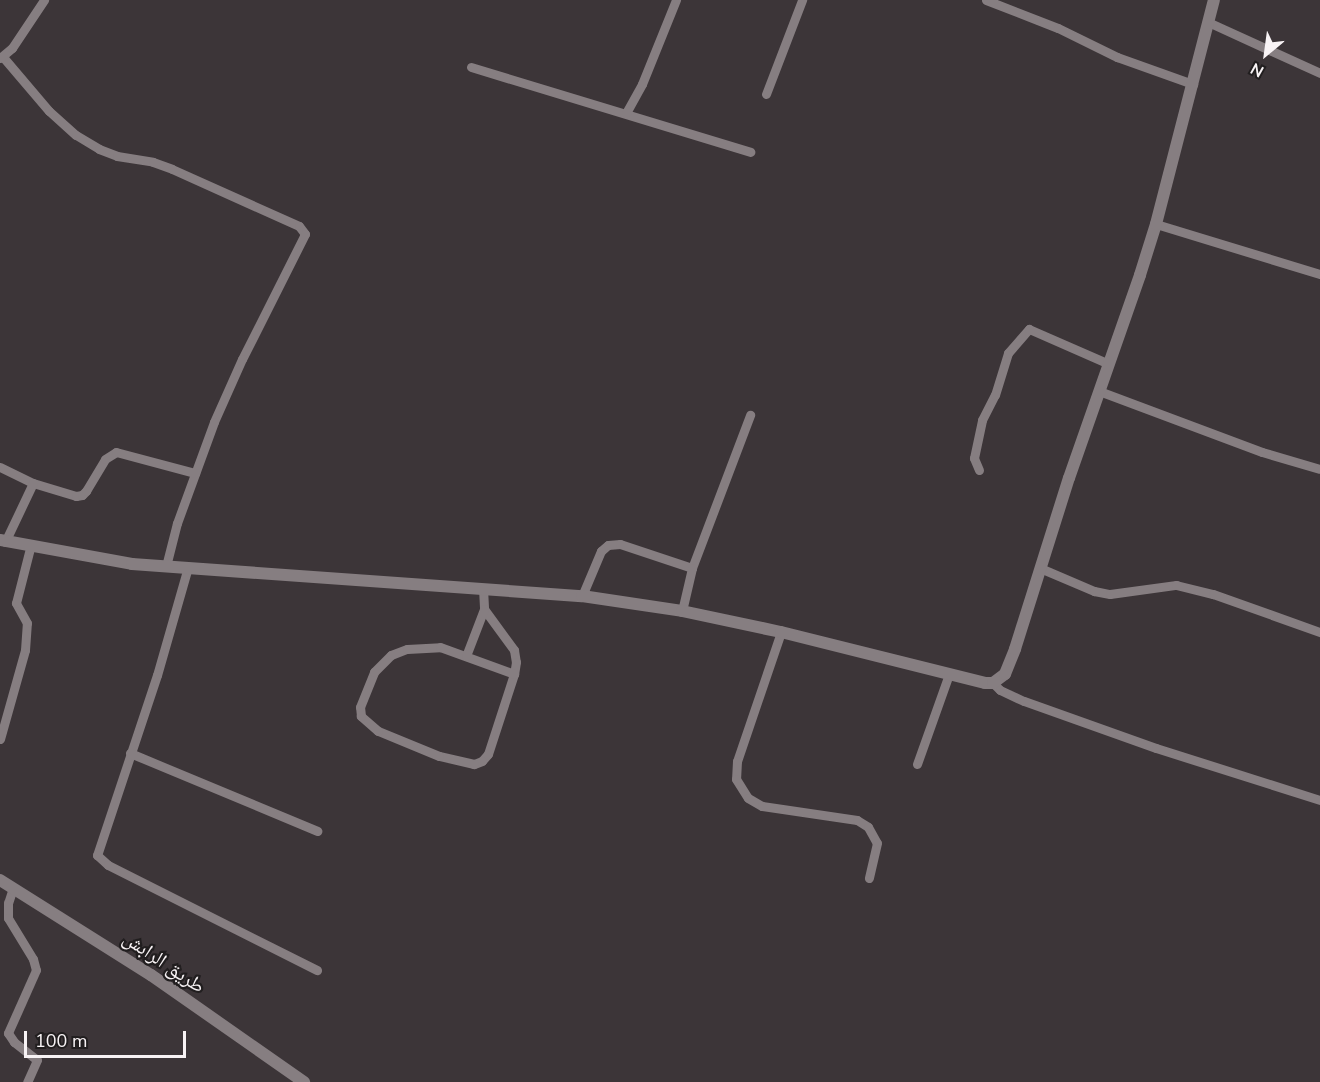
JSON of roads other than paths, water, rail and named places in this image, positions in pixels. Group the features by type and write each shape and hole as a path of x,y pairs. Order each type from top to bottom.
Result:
{"street":[{"path":"44,0 12,48 1,57 49,111 76,135 99,149 117,156 153,162 172,169 299,226 305,234 242,359 195,473 177,523 166,566"},
{"path":"626,113 642,84 676,0"},
{"path":"766,94 802,0"},
{"path":"986,0 1058,28 1117,57 1193,84"},
{"path":"33,483 2,541 30,548 166,566 582,596 682,611 781,632 949,674 993,682 1000,679 1009,666 1156,224 1214,0"},
{"path":"1208,22 1320,73"},
{"path":"471,67 750,152"},
{"path":"1156,224 1320,274"},
{"path":"979,470 974,458 982,420 995,395 1008,353 1029,329 1108,364"},
{"path":"1099,391 1262,452 1320,469"},
{"path":"682,611 692,568 750,415"},
{"path":"0,467 33,483 82,495 105,459 116,452 195,473"},
{"path":"582,596 596,561 608,545 620,544 692,568"},
{"path":"0,739 25,650 27,623 16,603 30,548"},
{"path":"188,567 157,675 97,855 100,860 317,969"},
{"path":"1040,568 1094,591 1110,594 1176,585 1213,594 1320,632"},
{"path":"466,656 484,609 483,588"},
{"path":"484,609 514,650 514,674 488,754 474,764 439,756 396,740 368,724 362,716 360,706 374,672 392,655 407,649 426,646 440,647 514,674"},
{"path":"781,632 736,761 736,779 748,798 762,806 856,820 868,827 877,843 869,878"},
{"path":"917,764 949,674"},
{"path":"993,682 999,690 1024,701 1156,748 1320,800"},
{"path":"130,753 317,831"},
{"name":"طريق الرابش","path":"0,880 151,975 301,1081"},
{"path":"13,888 8,903 8,918 33,959 36,970 8,1033 14,1042 38,1060 27,1082"}]}
